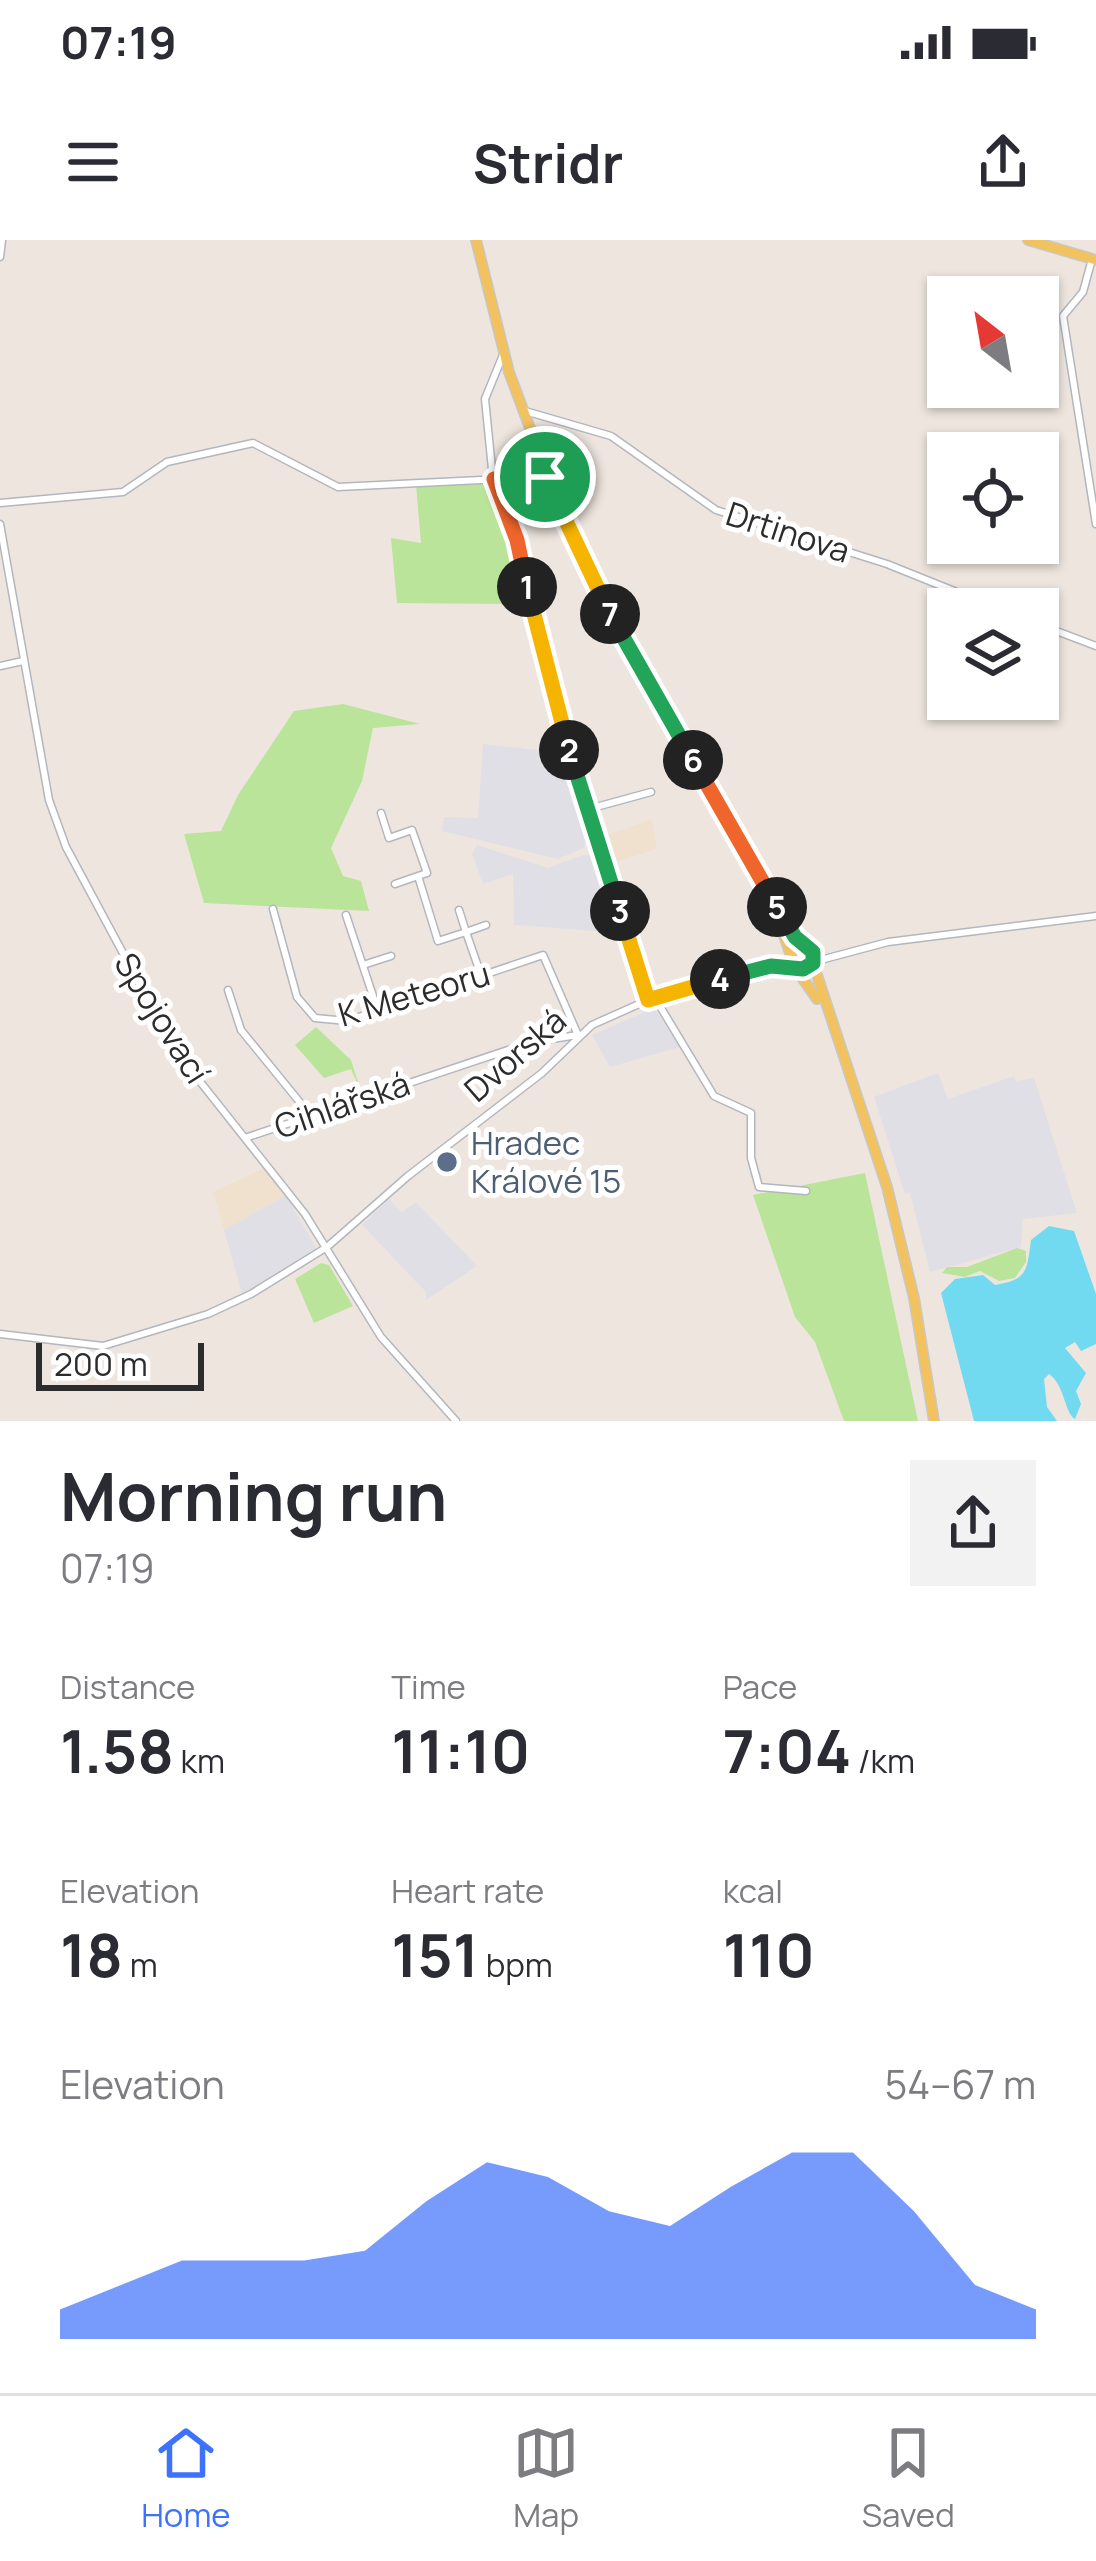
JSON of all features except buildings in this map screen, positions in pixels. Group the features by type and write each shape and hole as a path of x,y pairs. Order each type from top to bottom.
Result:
{"main road":[{"path":"476,240 521,410 545,477 594,584 765,888 808,947 884,1175 914,1298 934,1421"},
{"path":"1028,240 1095,262"},
{"path":"765,888 792,960 833,1031"},
{"name":"Dvorská","path":"792,960 808,947"},
{"name":"Dvorská","path":"792,960 813,963"}],"street":[{"path":"0,257 2,240"},
{"path":"1062,250 1084,264 1088,274"},
{"path":"1095,262 1083,292 1063,316 1096,524"},
{"path":"503,351 501,368 485,399 494,479 517,540 585,810 651,999 714,1096 751,1113 751,1158 759,1187 806,1191"},
{"name":"Drtinova","path":"521,410 611,436 716,510 887,564 947,588"},
{"path":"0,503 123,491 166,461 254,443 338,487 494,479 530,471 545,477"},
{"name":"Spojovací","path":"0,524 50,800 66,847 167,1038 327,1247 381,1336 456,1421"},
{"path":"1059,632 1096,646"},
{"path":"0,666 23,661"},
{"path":"585,810 651,792"},
{"path":"381,813 389,838 414,827 427,873 395,884"},
{"path":"418,876 438,941 487,925"},
{"name":"K Meteoru","path":"273,909 297,997 309,1014 334,1022 544,956 578,1035"},
{"path":"459,910 481,976"},
{"path":"346,915 378,1011"},
{"name":"Dvorská","path":"808,947 833,952 1096,916"},
{"name":"Dvorská","path":"813,963 833,952"},
{"path":"363,965 392,956"},
{"name":"Dvorská","path":"0,1334 78,1345 133,1339 251,1294 327,1247 408,1176 542,1073 578,1035 609,1015 792,960"},
{"path":"228,990 241,1030 311,1116"},
{"name":"Cihlářská","path":"245,1138 532,1042 578,1035"}],"shaded area":[{"path":"483,744 567,753 582,808 578,810 587,839 583,848 558,859 442,831 444,817 478,818"},
{"path":"652,819 657,849 609,864 599,838"},
{"path":"477,845 548,868 583,855 597,856 621,933 514,925 513,874 483,884 472,854"},
{"path":"654,1008 680,1047 610,1067 592,1035"},
{"path":"938,1073 948,1099 1014,1076 1016,1081 1034,1078 1077,1213 1023,1219 1021,1247 930,1272 910,1193 905,1194 874,1097"},
{"path":"264,1168 286,1195 224,1230 213,1192"},
{"path":"286,1195 316,1248 242,1294 224,1230"},
{"path":"389,1199 402,1212 416,1202 477,1266 426,1300 426,1292 362,1225"}],"green space":[{"path":"484,480 515,548 524,604 397,603 391,538 421,543 416,485"},
{"path":"343,704 420,724 373,728 362,781 331,848 343,876 361,881 369,911 204,903 184,834 221,831 238,795 294,711"},
{"path":"316,1027 351,1060 361,1092 351,1069 324,1078 295,1045"},
{"path":"865,1173 918,1421 844,1421 815,1342 795,1317 753,1195"},
{"path":"1017,1248 1026,1251 1026,1262 1015,1278 999,1281 980,1271 965,1277 942,1273 947,1267 967,1267"},
{"path":"321,1263 329,1265 353,1306 314,1323 295,1279"}],"water":[{"path":"1049,1226 1074,1231 1096,1294 1096,1344 1081,1351 1075,1342 1065,1348 1086,1373 1076,1391 1081,1404 1075,1419 1049,1374 1044,1379 1047,1407 1057,1421 974,1421 941,1293 955,1279 983,1275 995,1285 1014,1280 1027,1266 1031,1240"}],"place":[{"name":"Hradec Králové 15","path":"447,1162"}],"route":[{"path":"530,471 545,477 630,650 765,888 795,937 813,952 807,968 756,969 648,1000 588,824 517,540 494,479 530,471"}]}
